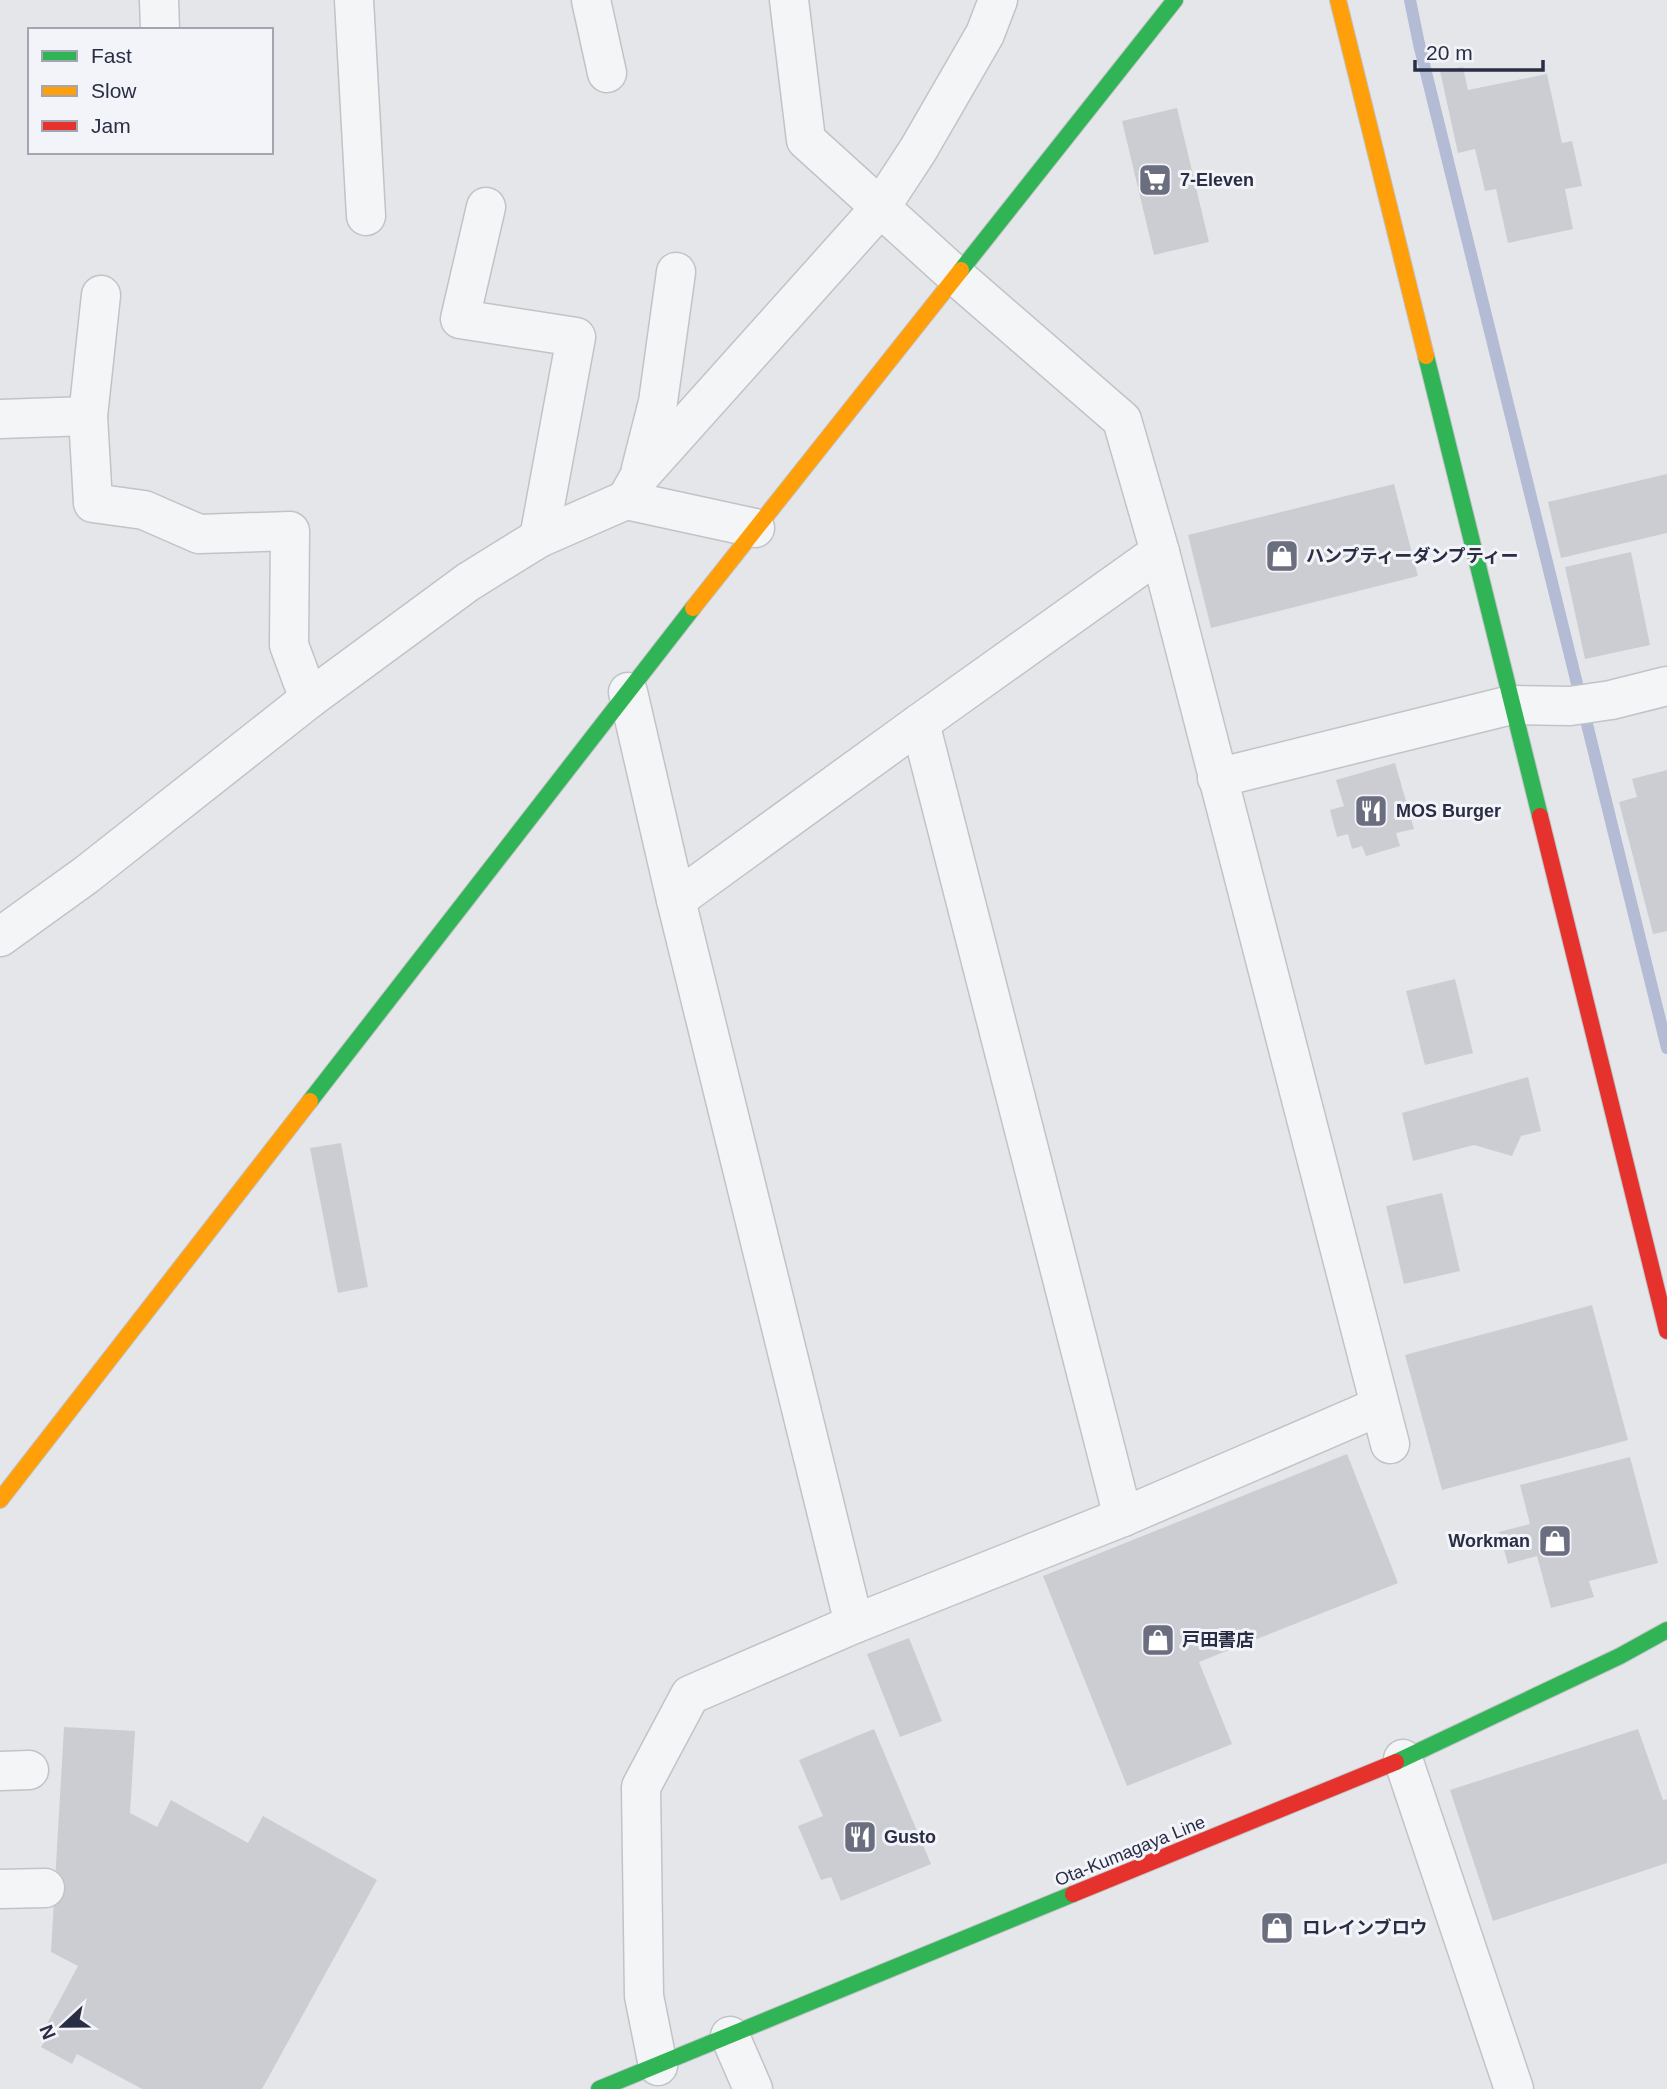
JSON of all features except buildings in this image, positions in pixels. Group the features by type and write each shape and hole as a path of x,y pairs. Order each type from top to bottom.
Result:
{"street":[{"path":"159,0 160,28"},
{"path":"354,0 366,216"},
{"path":"591,0 607,73"},
{"path":"789,0 806,140 956,276 1122,420 1160,552 1378,1407 1390,1444"},
{"path":"0,937 86,875 309,699 468,582 539,538 633,489 880,208 918,150 985,34 998,0"},
{"path":"0,1500 755,528 1175,0"},
{"path":"1338,0 1667,1331"},
{"path":"486,207 460,319 576,337 539,538"},
{"path":"633,489 658,402 676,272"},
{"path":"101,295 89,416 93,503 144,510 199,534 290,531 289,645 309,699"},
{"path":"0,419 89,416"},
{"path":"633,489 755,528"},
{"path":"676,900 1160,552"},
{"path":"1217,778 1511,705 1570,706 1611,700 1667,686"},
{"path":"628,692 676,900 854,1624"},
{"path":"920,723 1123,1517"},
{"path":"658,2066 644,1996 641,1787 690,1695 854,1624 1123,1517 1378,1407"},
{"name":"Ota-Kumagaya Line","path":"599,2089 1403,1759 1620,1656 1667,1630"},
{"path":"1403,1759 1514,2089"},
{"path":"0,1889 45,1888"},
{"path":"730,2036 753,2089"}],"waterway":[{"path":"1410,0 1667,1048"}],"traffic: fast":[{"path":"961,270 1175,0"},
{"path":"1426,356 1540,816"},
{"path":"310,1101 693,608"},
{"path":"1396,1762 1620,1656 1667,1630"},
{"path":"599,2089 1073,1894"}],"traffic: slow":[{"path":"1338,0 1426,356"},
{"path":"693,608 961,270"},
{"path":"0,1500 310,1101"}],"traffic: jam":[{"path":"1540,816 1667,1331"},
{"path":"1073,1894 1396,1762"}],"place":[{"name":"7-Eleven","path":"1155,180"},
{"name":"ハンプティーダンプティー","path":"1282,556"},
{"name":"MOS Burger","path":"1371,811"},
{"name":"Workman","path":"1555,1541"},
{"name":"戸田書店","path":"1158,1640"},
{"name":"Gusto","path":"860,1837"},
{"name":"ロレインブロウ","path":"1277,1928"}]}
